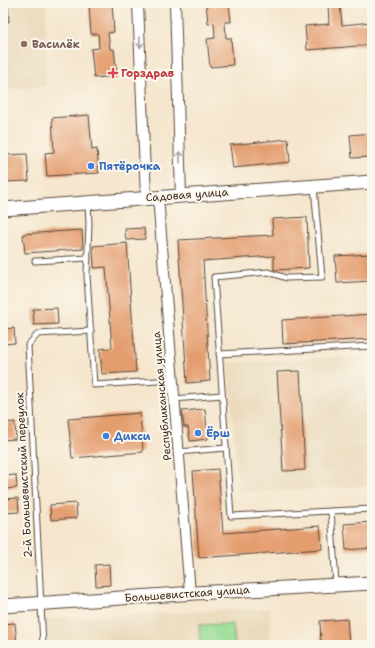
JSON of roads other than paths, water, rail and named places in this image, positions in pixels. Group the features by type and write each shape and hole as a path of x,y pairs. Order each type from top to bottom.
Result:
{"street":[{"name":"Республиканская улица","path":"138,3 152,198 173,380 190,593"},
{"path":"175,3 181,196"},
{"name":"Садовая улица","path":"3,209 372,182"},
{"name":"Большевистская улица","path":"3,606 190,593 372,583"}],"lane":[{"path":"314,186 322,278 286,278 268,272 214,277 231,516 372,509"},
{"path":"88,202 88,275 94,385 173,380"},
{"path":"34,261 88,258"},
{"name":"2-й Большевистский переулок","path":"43,645 28,345 38,334 91,331"},
{"path":"219,354 372,346"},
{"path":"174,399 222,395"},
{"path":"178,452 226,448"},
{"path":"331,511 336,585"}],"place":[{"name":"Василёк","path":"24,44"},
{"name":"Горздрав","path":"113,73"},
{"name":"Пятёрочка","path":"91,166"},
{"name":"Ёрш","path":"198,433"},
{"name":"Дикси","path":"106,436"}]}
